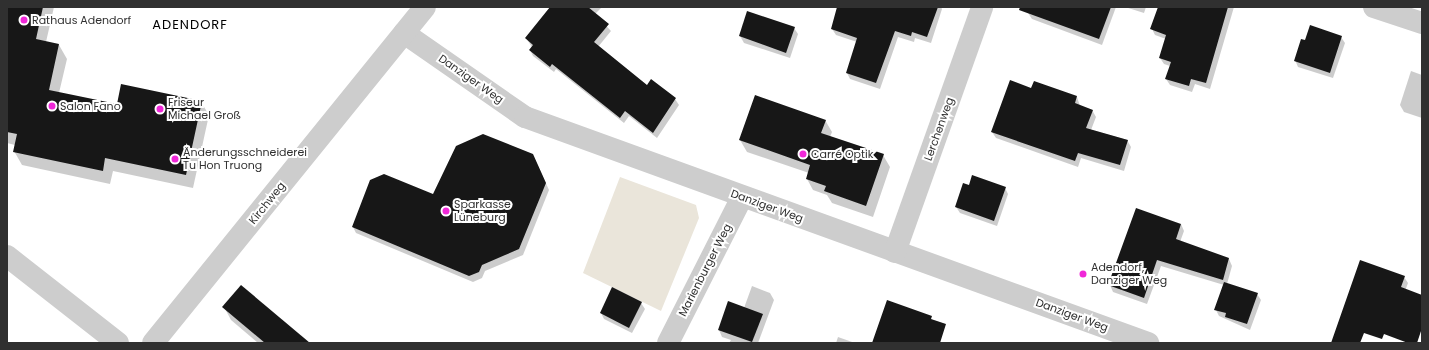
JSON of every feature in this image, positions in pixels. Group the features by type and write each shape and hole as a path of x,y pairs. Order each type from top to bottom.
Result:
{"street":[{"name":"Kirchweg","path":"154,343 425,7"},
{"name":"Lerchenweg","path":"895,252 982,7"},
{"path":"1374,7 1422,23"},
{"name":"Danziger Weg","path":"404,33 525,117 742,197 1148,343"},
{"name":"Marienburger Weg","path":"668,343 742,197"},
{"path":"7,256 118,343"}],"shaded area":[{"path":"620,177 696,205 699,218 661,311 583,273"}],"building":[{"path":"7,7 43,7 36,39 59,44 49,90 117,104 121,84 202,101 186,175 105,158 103,171 13,152 17,134 7,132"},
{"path":"550,7 588,7 609,24 594,42 647,85 651,79 676,98 653,133 625,111 620,118 552,64 550,67 529,50 533,45 525,38"},
{"path":"837,7 938,7 927,37 912,32 911,36 895,31 876,83 846,73 857,38 831,29"},
{"path":"1020,7 1111,7 1099,39 1019,10"},
{"path":"1158,7 1228,7 1206,83 1191,79 1189,86 1165,79 1171,62 1159,58 1166,35 1150,29"},
{"path":"747,11 795,27 786,53 739,36"},
{"path":"1310,25 1342,36 1330,73 1294,61 1301,39 1305,40"},
{"path":"1010,80 1031,88 1034,81 1077,96 1075,103 1093,110 1086,128 1128,140 1120,165 1078,153 1075,161 991,132"},
{"path":"755,95 826,120 821,133 884,154 866,206 824,191 826,186 806,179 810,165 739,140"},
{"name":"Sparkasse Lüneburg","path":"483,134 533,154 546,183 519,249 482,265 479,272 469,276 352,227 370,180 384,174 433,194 456,146"},
{"path":"972,175 1006,187 994,221 955,207 963,183 969,185"},
{"path":"1136,208 1181,224 1176,239 1229,258 1223,280 1157,260 1144,298 1108,285"},
{"path":"1360,260 1405,276 1401,287 1422,295 1422,328 1417,343 1408,343 1384,334 1382,339 1364,333 1360,343 1331,343"},
{"path":"1224,282 1258,293 1247,324 1225,317 1226,313 1214,310"},
{"path":"241,285 310,343 265,343 222,307"},
{"path":"612,287 642,302 629,328 600,313"},
{"path":"887,300 932,316 931,319 946,324 940,343 872,343"},
{"path":"728,301 763,314 752,342 718,330"}],"place":[{"name":"Rathaus Adendorf","path":"24,20"},
{"name":"Salon Fano","path":"52,106"},
{"name":"Friseur Michael Groß","path":"160,109"},
{"name":"Carré Optik","path":"803,154"},
{"name":"Änderungsschneiderei Tu Hon Truong","path":"175,159"},
{"name":"Sparkasse Lüneburg","path":"446,211"},
{"name":"Adendorf, Danziger Weg","path":"1083,274"}],"district":[{"name":"ADENDORF","path":"190,25"}]}
